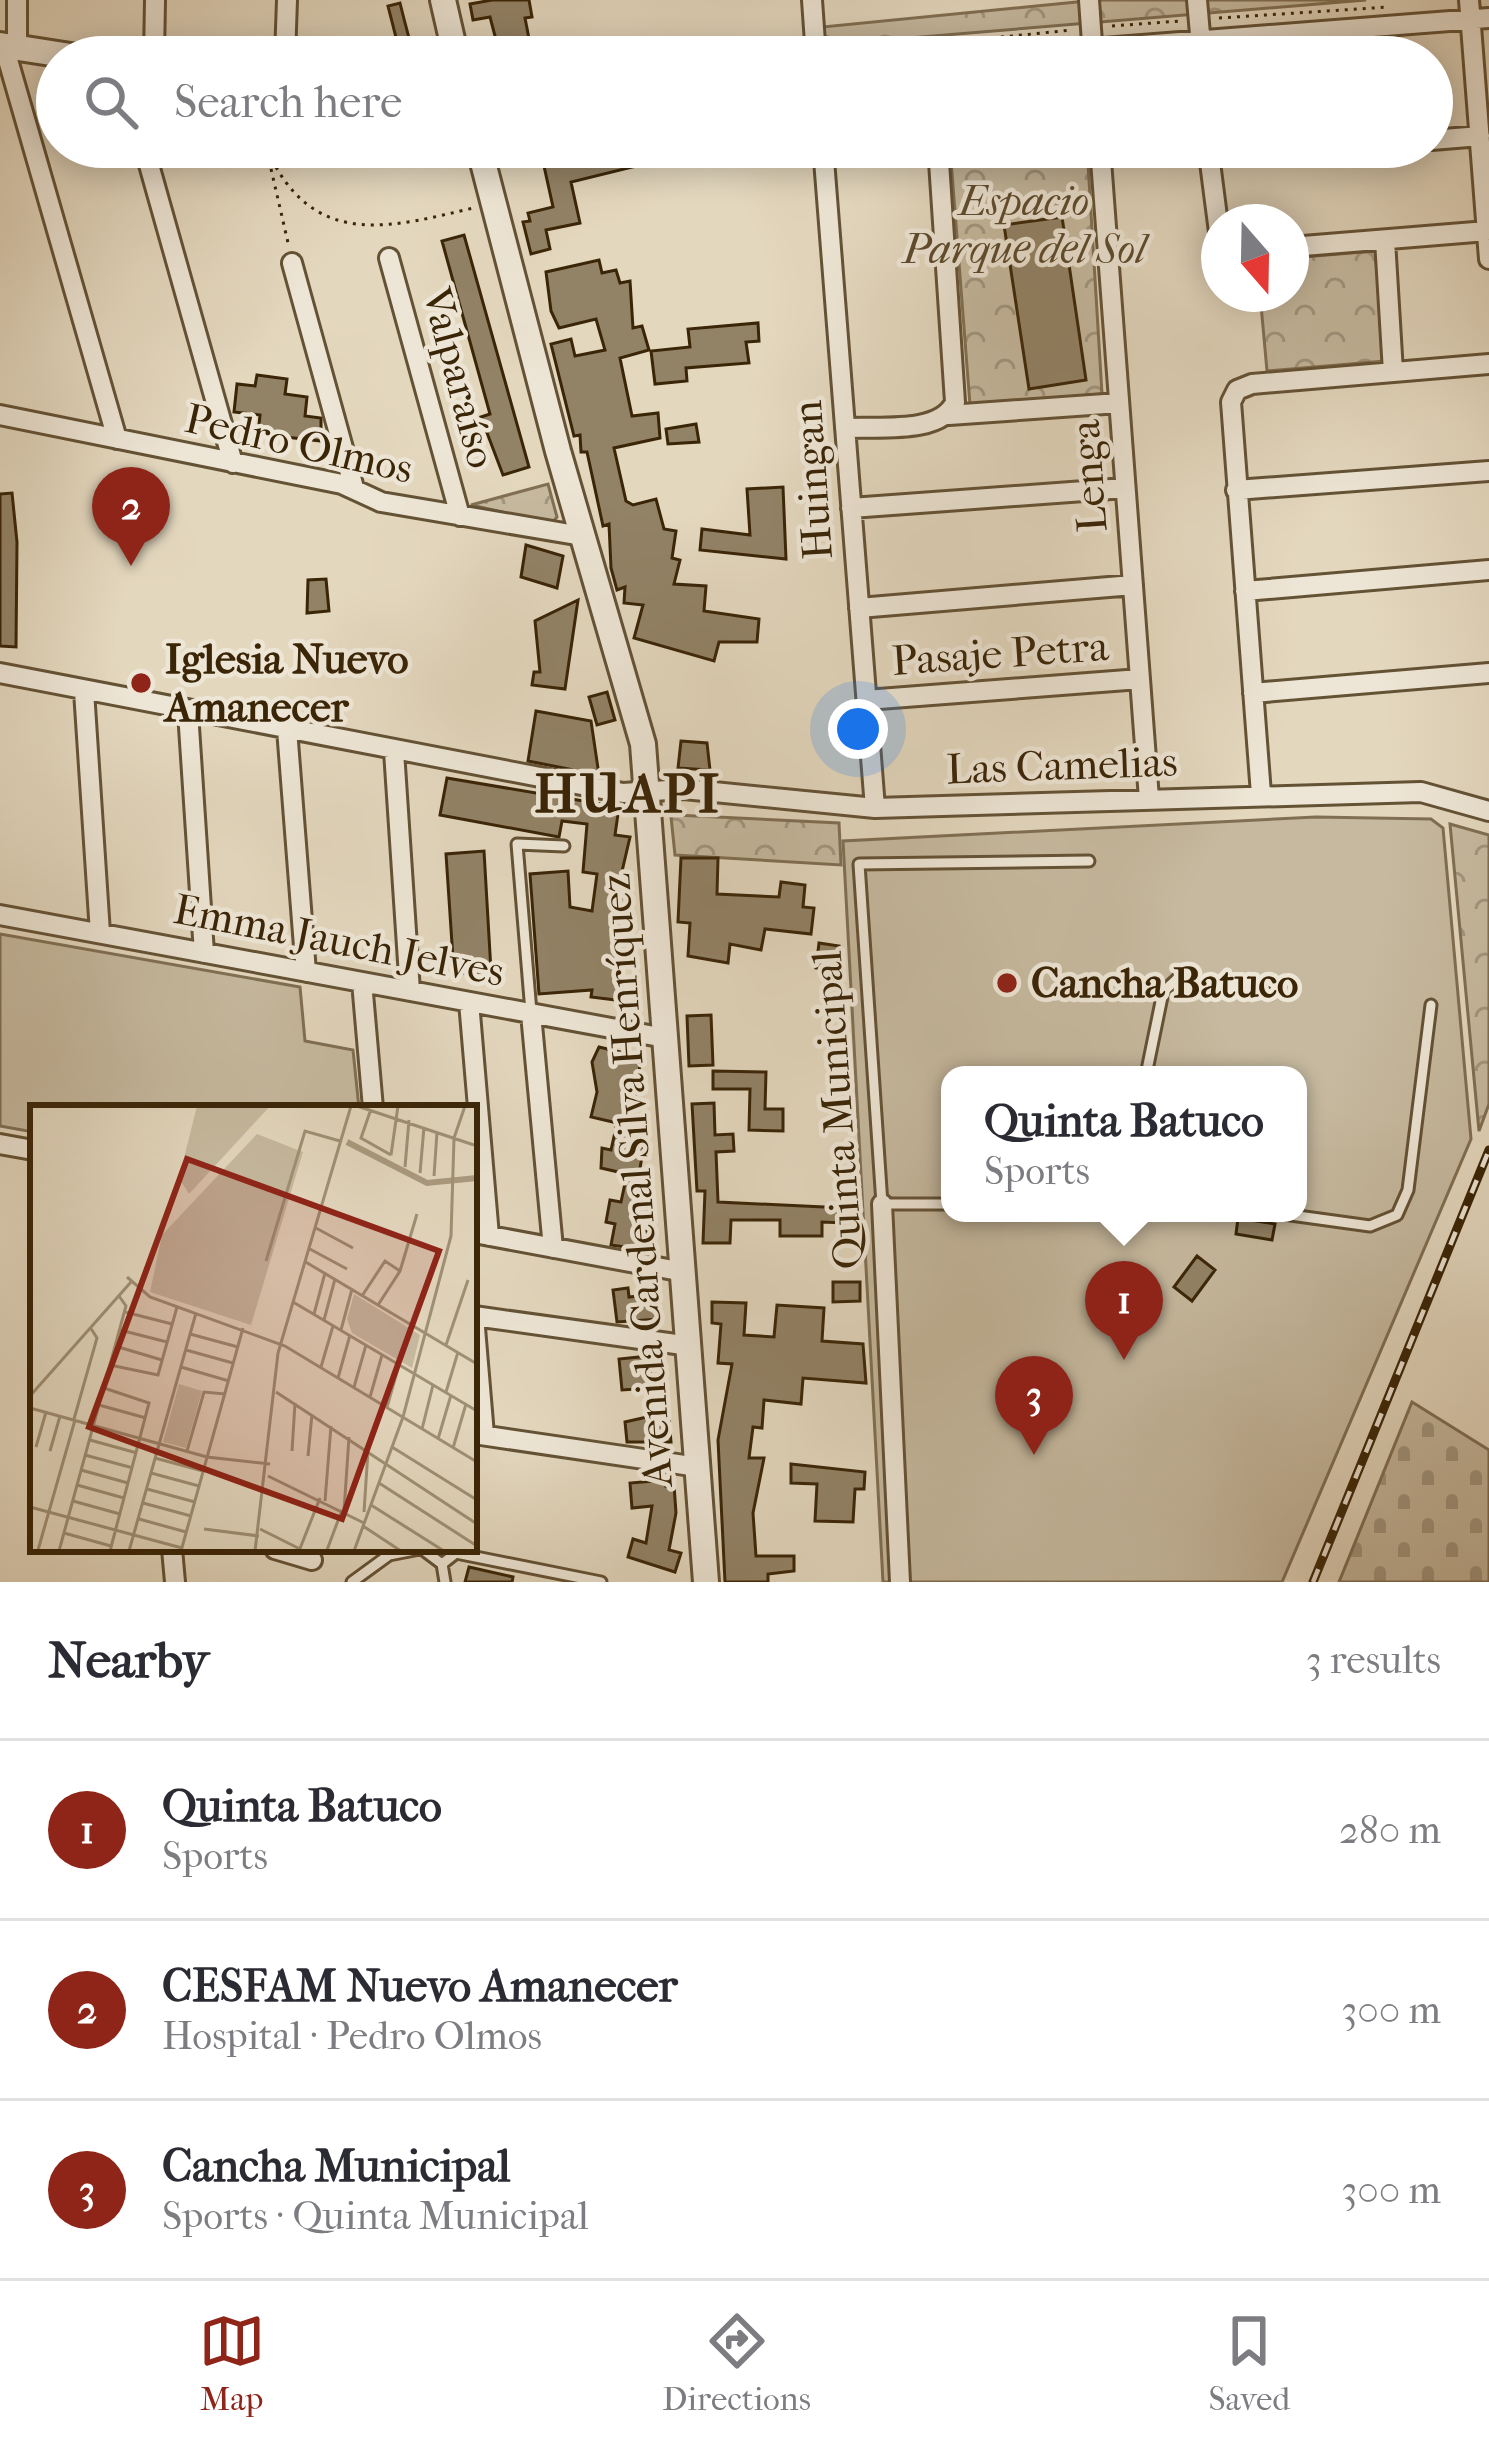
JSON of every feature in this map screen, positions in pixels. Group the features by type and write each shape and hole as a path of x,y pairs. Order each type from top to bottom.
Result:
{"street":[{"path":"17,0 7,46 36,150"},
{"path":"154,36 155,0"},
{"path":"286,36 287,0"},
{"path":"443,0 451,36"},
{"path":"812,0 815,36"},
{"path":"1089,0 1092,36"},
{"path":"1169,36 1200,29 1476,12 1489,259"},
{"path":"1453,138 1480,136"},
{"path":"41,168 117,439"},
{"path":"151,168 233,463"},
{"name":"Avenida Cardenal Silva Henríquez","path":"487,168 582,536 633,700 649,791 706,1582"},
{"name":"Huingan","path":"825,168 875,808"},
{"path":"940,168 956,395 949,415"},
{"name":"Lenga","path":"1102,168 1149,799"},
{"path":"1211,168 1216,204"},
{"path":"1309,245 1487,231"},
{"path":"1385,239 1394,372"},
{"name":"Valparaíso","path":"389,258 460,516"},
{"path":"292,263 354,488"},
{"path":"1261,794 1230,413 1238,390 1489,364"},
{"path":"845,428 1119,403"},
{"name":"Pedro Olmos","path":"0,415 354,488 381,502 582,536"},
{"path":"1236,490 1489,472"},
{"path":"851,508 1126,488"},
{"path":"1245,590 1489,569"},
{"path":"859,608 1133,585"},
{"name":"Las Camelias","path":"0,673 622,793 691,790 875,808 1421,792 1489,811"},
{"path":"1253,692 1489,673"},
{"name":"Pasaje Petra","path":"866,700 1140,679"},
{"path":"83,692 100,934"},
{"path":"188,712 204,953"},
{"path":"287,730 306,972"},
{"path":"394,752 410,991"},
{"name":"Emma Jauch Jelves","path":"0,915 665,1038"},
{"path":"362,982 373,1105"},
{"path":"469,1002 475,1105"},
{"path":"531,1014 553,1248"},
{"path":"0,1144 30,1149"},
{"path":"477,1145 482,1235 684,1272"},
{"name":"Quinta Municipal","path":"882,1204 900,1582"},
{"path":"477,1316 690,1346"},
{"path":"477,1387 479,1435 698,1467"},
{"path":"172,1552 175,1582"},
{"path":"285,1552 311,1560"}],"lane":[{"path":"531,1014 517,844 564,846"},
{"name":"Quinta Municipal","path":"882,1204 859,864 1089,861"},
{"path":"1148,1066 1163,992 1178,978 1270,994"},
{"path":"1307,1217 1370,1226 1397,1215 1408,1190 1431,1005"},
{"path":"882,1204 941,1204"},
{"path":"352,1582 389,1556 407,1552"},
{"path":"425,1552 442,1564 445,1582"},
{"path":"442,1564 456,1553 601,1582"}],"path":[{"path":"1012,36 1091,28 1200,29 1401,6"},
{"path":"271,168 292,263"},
{"path":"277,168 293,197 336,220 384,229 493,203"}],"green space":[{"path":"1097,0 1366,0 932,36 823,36 822,27"},
{"name":"Espacio Parque del Sol","path":"952,168 1088,168 1102,394 970,405"},
{"path":"1375,251 1385,361 1267,371 1262,312 1309,312 1309,256"},
{"path":"548,484 557,517 552,523 471,505"},
{"path":"671,817 839,823 841,865 675,855"},
{"path":"1316,817 1431,819 1443,828 1471,1139 1282,1582 883,1582 843,841"},
{"path":"1450,824 1489,835 1489,1104 1479,1131"},
{"path":"0,934 300,987 305,1041 353,1050 359,1105 30,1105 30,1131 0,1126"},
{"path":"1412,1402 1489,1450 1489,1582 1339,1582"}],"building":[{"path":"529,0 532,17 525,18 528,36 495,36 490,17 473,20 470,4"},
{"path":"400,3 409,36 396,36 388,6"},
{"path":"544,168 628,168 571,182 580,223 546,230 550,249 531,254 523,222 530,221 528,213 553,207"},
{"path":"1062,217 1086,380 1029,389 1004,225"},
{"path":"464,235 529,467 503,475 481,417 490,414 442,241"},
{"path":"599,260 602,273 616,270 620,283 630,281 633,328 642,326 649,350 620,358 632,416 658,413 660,438 614,448 626,501 633,505 656,499 664,529 676,531 672,558 680,560 674,584 706,586 704,611 759,619 757,642 719,642 714,661 634,638 643,605 624,603 625,587 617,590 609,524 603,526 587,452 581,452 580,435 574,436 551,344 571,339 575,356 605,350 596,319 559,328 551,311 546,272"},
{"path":"758,323 759,341 746,342 749,363 686,368 687,381 655,384 651,351 690,347 688,329"},
{"path":"257,375 287,379 285,394 307,397 305,416 321,418 321,441 258,434 260,415 234,412 237,384 255,386"},
{"path":"696,424 699,442 668,444 666,429"},
{"path":"783,487 786,559 700,550 702,529 750,535 747,489"},
{"path":"12,493 17,542 16,647 0,646 0,494"},
{"path":"526,545 563,556 557,588 521,577"},
{"path":"326,579 329,611 307,613 308,580"},
{"path":"578,600 565,689 532,685 534,672 540,672 535,621"},
{"path":"607,692 615,720 597,725 589,697"},
{"path":"536,711 591,721 599,775 528,761"},
{"path":"681,741 707,743 710,770 678,768"},
{"path":"447,778 619,807 615,835 630,837 616,897 621,898 616,960 622,960 616,1000 591,997 592,990 539,994 530,874 568,871 570,907 592,911 597,874 583,872 587,824 562,821 559,837 440,815"},
{"path":"484,851 491,971 454,974 446,854"},
{"path":"681,858 718,858 717,894 779,897 781,882 805,885 803,907 814,908 811,934 765,929 761,950 730,944 728,963 688,956 690,923 678,922"},
{"path":"819,943 839,946 836,970 816,968"},
{"path":"711,1015 713,1065 689,1066 687,1016"},
{"path":"599,1047 641,1057 631,1130 646,1133 638,1180 641,1205 648,1206 643,1230 652,1232 652,1251 611,1245 615,1224 606,1222 610,1200 621,1202 627,1174 601,1168 602,1148 611,1150 617,1123 591,1117 597,1092 592,1062"},
{"path":"713,1071 766,1072 765,1109 783,1109 783,1131 749,1130 750,1089 713,1089"},
{"path":"714,1103 715,1135 733,1134 734,1151 716,1152 718,1202 844,1208 844,1223 822,1222 822,1236 780,1236 780,1220 731,1220 730,1243 703,1243 705,1191 697,1191 692,1104"},
{"path":"1238,1222 1275,1224 1272,1240 1236,1234"},
{"path":"1197,1256 1215,1270 1192,1301 1174,1287"},
{"path":"833,1282 860,1282 860,1301 833,1302"},
{"path":"628,1288 629,1297 658,1294 660,1319 617,1322 613,1290"},
{"path":"712,1302 746,1303 744,1335 774,1337 777,1305 824,1308 822,1341 863,1344 866,1383 803,1378 801,1404 764,1400 762,1428 753,1427 749,1458 764,1458 753,1513 756,1556 794,1556 794,1571 768,1574 768,1582 725,1582 718,1440 732,1364 718,1363 721,1324 712,1323"},
{"path":"649,1356 651,1388 622,1390 619,1359"},
{"path":"660,1414 661,1421 669,1420 671,1442 627,1442 625,1422"},
{"path":"791,1464 865,1472 864,1489 855,1489 853,1522 815,1521 817,1484 791,1483"},
{"path":"666,1480 666,1486 674,1485 676,1513 669,1550 681,1553 675,1572 628,1557 633,1539 646,1543 652,1506 632,1508 630,1483"},
{"path":"469,1567 513,1577 512,1582 465,1582"}],"railway":[{"path":"1313,1582 1489,1150"}],"place":[{"name":"CESFAM Nuevo Amanecer","path":"131,566"},
{"name":"Iglesia Nuevo Amanecer","path":"141,683"},
{"name":"Cancha Batuco","path":"1007,983"},
{"name":"Quinta Batuco","path":"1124,1360"},
{"name":"Cancha Municipal","path":"1034,1455"}],"district":[{"name":"HUAPI","path":"628,794"}]}
